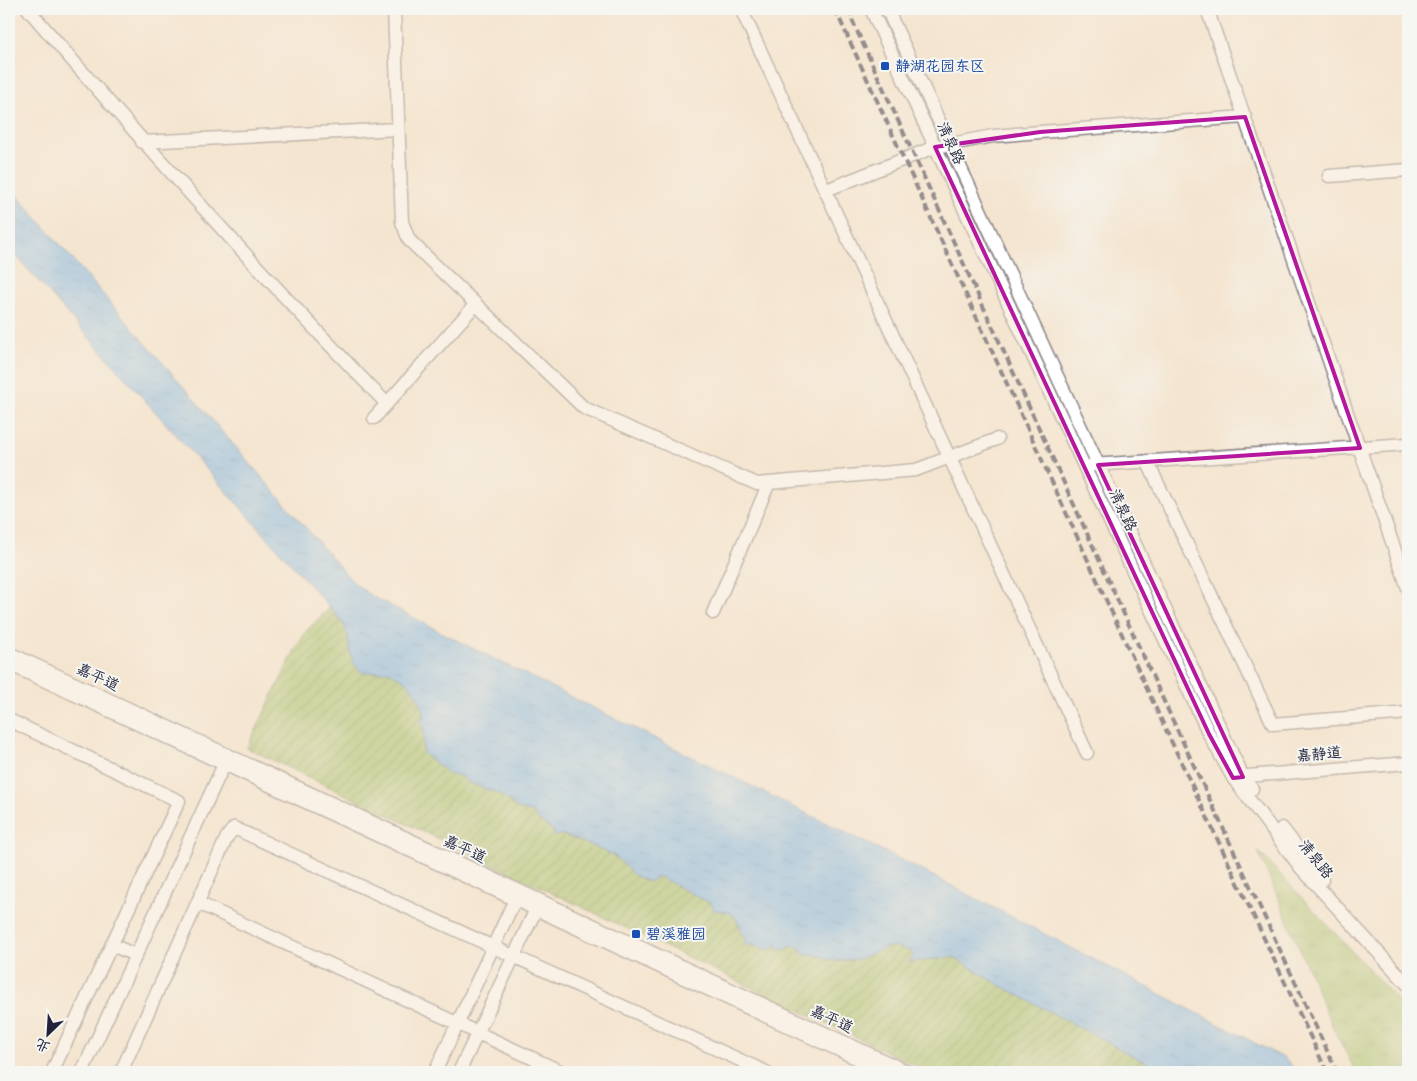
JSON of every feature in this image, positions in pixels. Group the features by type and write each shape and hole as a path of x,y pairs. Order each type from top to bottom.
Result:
{"street":[{"path":"28,9 142,142 286,301 387,404"},
{"path":"394,9 402,222 410,240 584,408 757,484 916,470 997,439"},
{"path":"741,9 951,456 1086,753"},
{"name":"清泉路","path":"871,9 1209,734 1301,868 1408,985"},
{"name":"清泉路","path":"887,9 1098,465 1238,777 1330,890 1408,973"},
{"path":"1207,9 1408,588"},
{"path":"826,190 935,146 950,143 1040,132 1245,117"},
{"path":"142,142 398,130"},
{"path":"1329,176 1408,170"},
{"path":"374,418 476,304"},
{"path":"1084,466 1408,444"},
{"path":"1147,461 1273,724 1408,713"},
{"path":"713,613 768,483"},
{"name":"嘉平道","path":"9,653 225,760"},
{"name":"嘉平道","path":"9,664 225,760 517,896 886,1072"},
{"path":"9,720 179,800 52,1072"},
{"path":"82,1072 225,760"},
{"name":"嘉静道","path":"1238,777 1408,763"},
{"path":"121,1072 227,837 234,828 766,1072"},
{"path":"435,1072 517,896"},
{"path":"198,903 562,1072"},
{"path":"459,1072 538,906"},
{"name":"嘉平道","path":"538,906 908,1072"},
{"path":"112,945 135,955"}],"highlighted area":[{"path":"1245,117 1360,448 1098,465 1243,777 1233,778 1209,734 935,147 1040,132"}],"green space":[{"path":"330,608 348,630 351,653 356,665 363,673 390,671 408,683 416,693 424,712 423,753 449,774 461,776 467,782 508,798 512,805 534,813 550,829 605,851 644,880 649,882 658,875 712,904 714,910 730,914 734,917 749,944 762,948 777,944 783,949 794,946 801,948 806,955 815,955 840,961 854,959 892,946 911,951 913,957 910,962 954,957 998,984 1164,1072 929,1072 247,748 295,650 307,630"},
{"path":"1258,851 1408,1011 1408,1072 1356,1072 1334,1030"}],"water":[{"path":"9,186 352,581 368,594 458,641 923,871 1284,1058 1295,1072 1164,1072 998,984 954,957 909,962 913,957 911,951 895,946 884,948 859,959 835,961 813,954 806,955 801,952 801,948 793,946 781,950 777,949 777,944 769,950 749,944 747,946 744,943 746,940 736,918 728,912 714,910 712,904 658,876 649,882 635,876 615,856 568,836 561,834 555,837 554,831 538,820 534,813 518,809 500,794 467,782 461,776 449,774 423,753 424,727 421,723 424,712 416,693 408,683 390,671 363,673 357,668 353,662 342,621 9,248"}],"railway":[{"path":"835,9 1158,713 1327,1072"},
{"path":"847,9 1167,708 1337,1072"}],"place":[{"name":"静湖花园东区","path":"885,66"},
{"name":"碧溪雅园","path":"636,934"}]}
